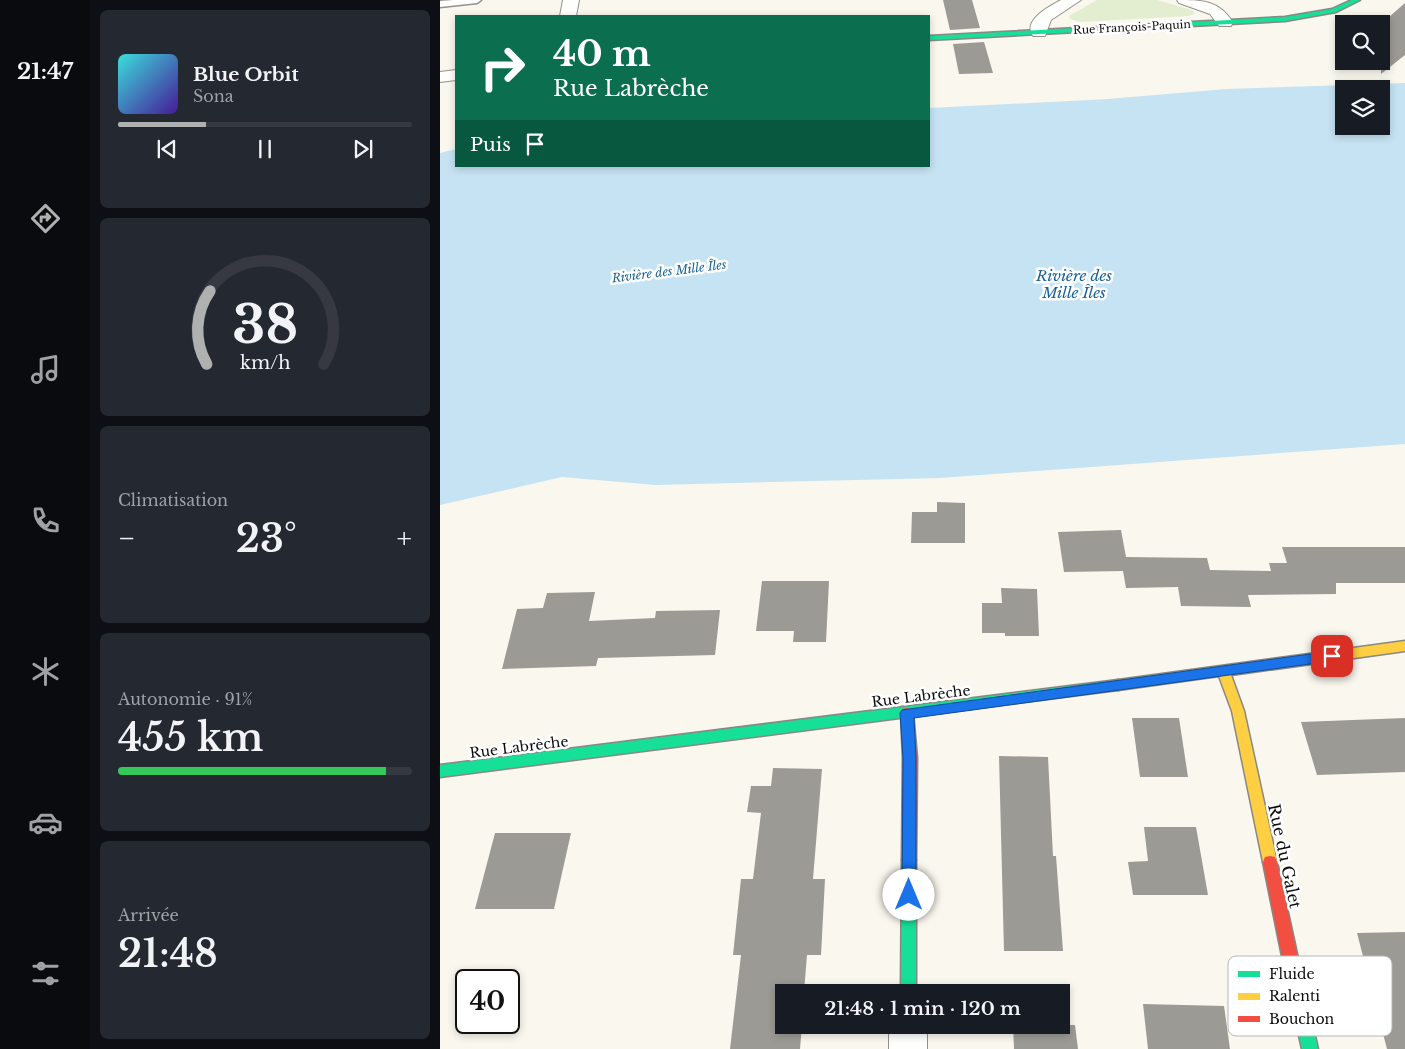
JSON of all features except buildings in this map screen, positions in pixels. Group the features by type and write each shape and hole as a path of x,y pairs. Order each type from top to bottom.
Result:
{"street":[{"path":"568,15 571,0"},
{"name":"Rue François-Paquin","path":"1039,32 1038,26 1041,20 1073,0"},
{"name":"Rue François-Paquin","path":"1185,0 1216,11 1226,22"},
{"name":"Rue François-Paquin","path":"930,38 1306,17 1334,11 1357,0"},
{"path":"440,77 455,75"},
{"name":"Rue Labrèche","path":"440,771 907,713 1405,646"},
{"name":"Rue du Galet","path":"1223,671 1238,711 1290,956"},
{"path":"907,713 910,758 908,984"},
{"path":"908,1034 908,1049"},
{"name":"Rue du Galet","path":"1307,1036 1310,1049"}],"lane":[{"path":"440,4 477,0"}],"green space":[{"path":"1097,0 1157,0 1192,10 1195,14 1188,16 1080,22 1070,19 1069,16"}],"water":[{"name":"Rivière des Mille Îles","path":"1405,83 1405,444 940,478 655,485 562,477 440,505 440,153 455,149 455,167 930,167 930,108 1108,99 1226,89 1335,85 1335,135 1390,135 1390,84"}],"traffic: fast":[{"path":"930,38 1285,19 1334,11 1357,0"},
{"path":"440,771 1118,685"},
{"path":"908,984 909,860"},
{"path":"1307,1036 1310,1049"}],"traffic: slow":[{"path":"1118,685 1405,646"},
{"path":"1223,671 1238,711 1270,862"}],"traffic: jam":[{"path":"907,713 910,758 909,860"},
{"path":"1270,862 1290,956"}],"route":[{"path":"909,895 910,758 907,713 1332,656"}]}
